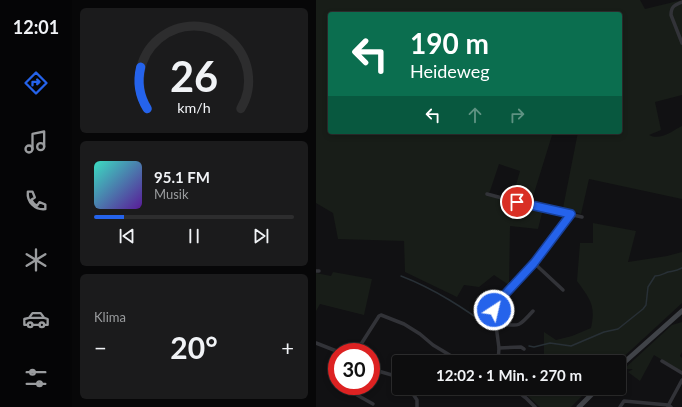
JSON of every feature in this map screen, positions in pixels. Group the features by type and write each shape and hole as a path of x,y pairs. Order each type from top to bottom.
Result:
{"main road":[{"path":"626,361 682,311"},
{"path":"579,407 591,395"}],"street":[{"path":"682,2 672,7 671,10 671,15 682,43"},
{"path":"487,194 582,217"},
{"path":"498,355 494,306 534,263 571,214"},
{"path":"534,263 563,290"},
{"path":"496,324 517,326 533,311"},
{"path":"362,343 381,315 404,324 450,355"},
{"path":"316,344 328,348"},
{"path":"499,348 521,347 524,349"},
{"path":"662,361 682,373"},
{"path":"380,372 392,375"},
{"path":"620,407 624,401 669,406 682,380"},
{"path":"357,395 373,404"},
{"path":"414,395 417,400 417,407"},
{"path":"522,395 535,407"}],"shaded area":[{"path":"316,0 640,0 645,9 682,0 682,95 655,102 661,130 649,135 653,137 662,136 682,126 682,199 589,179 581,214 563,208 578,134 622,134 622,12 328,12 328,134 552,134 531,203 512,199 520,171 499,164 490,191 487,195 543,209 538,229 510,226 509,285 494,275 479,287 464,285 457,297 405,272 404,241 338,239 333,213 316,203"},
{"path":"593,223 636,231 628,262 667,256 682,252 682,303 626,355 544,355 544,332 556,340 572,336 591,328 593,313 591,303 577,281 580,243 593,243"},
{"path":"333,272 372,279 364,315 320,304 316,311 316,273 331,276"},
{"path":"682,322 682,352 680,356 682,358 682,372 654,355 640,381 628,372 633,369 626,369 626,367 672,325"},
{"path":"527,395 583,395 571,407 540,407"}],"waterway":[{"path":"529,346 534,347 550,343 571,346 604,332 618,329 646,305 648,287 655,276 682,268"},
{"path":"401,276 414,281 449,300 494,330"}],"route":[{"path":"494,310 494,306 534,263 571,214 517,202"}]}
